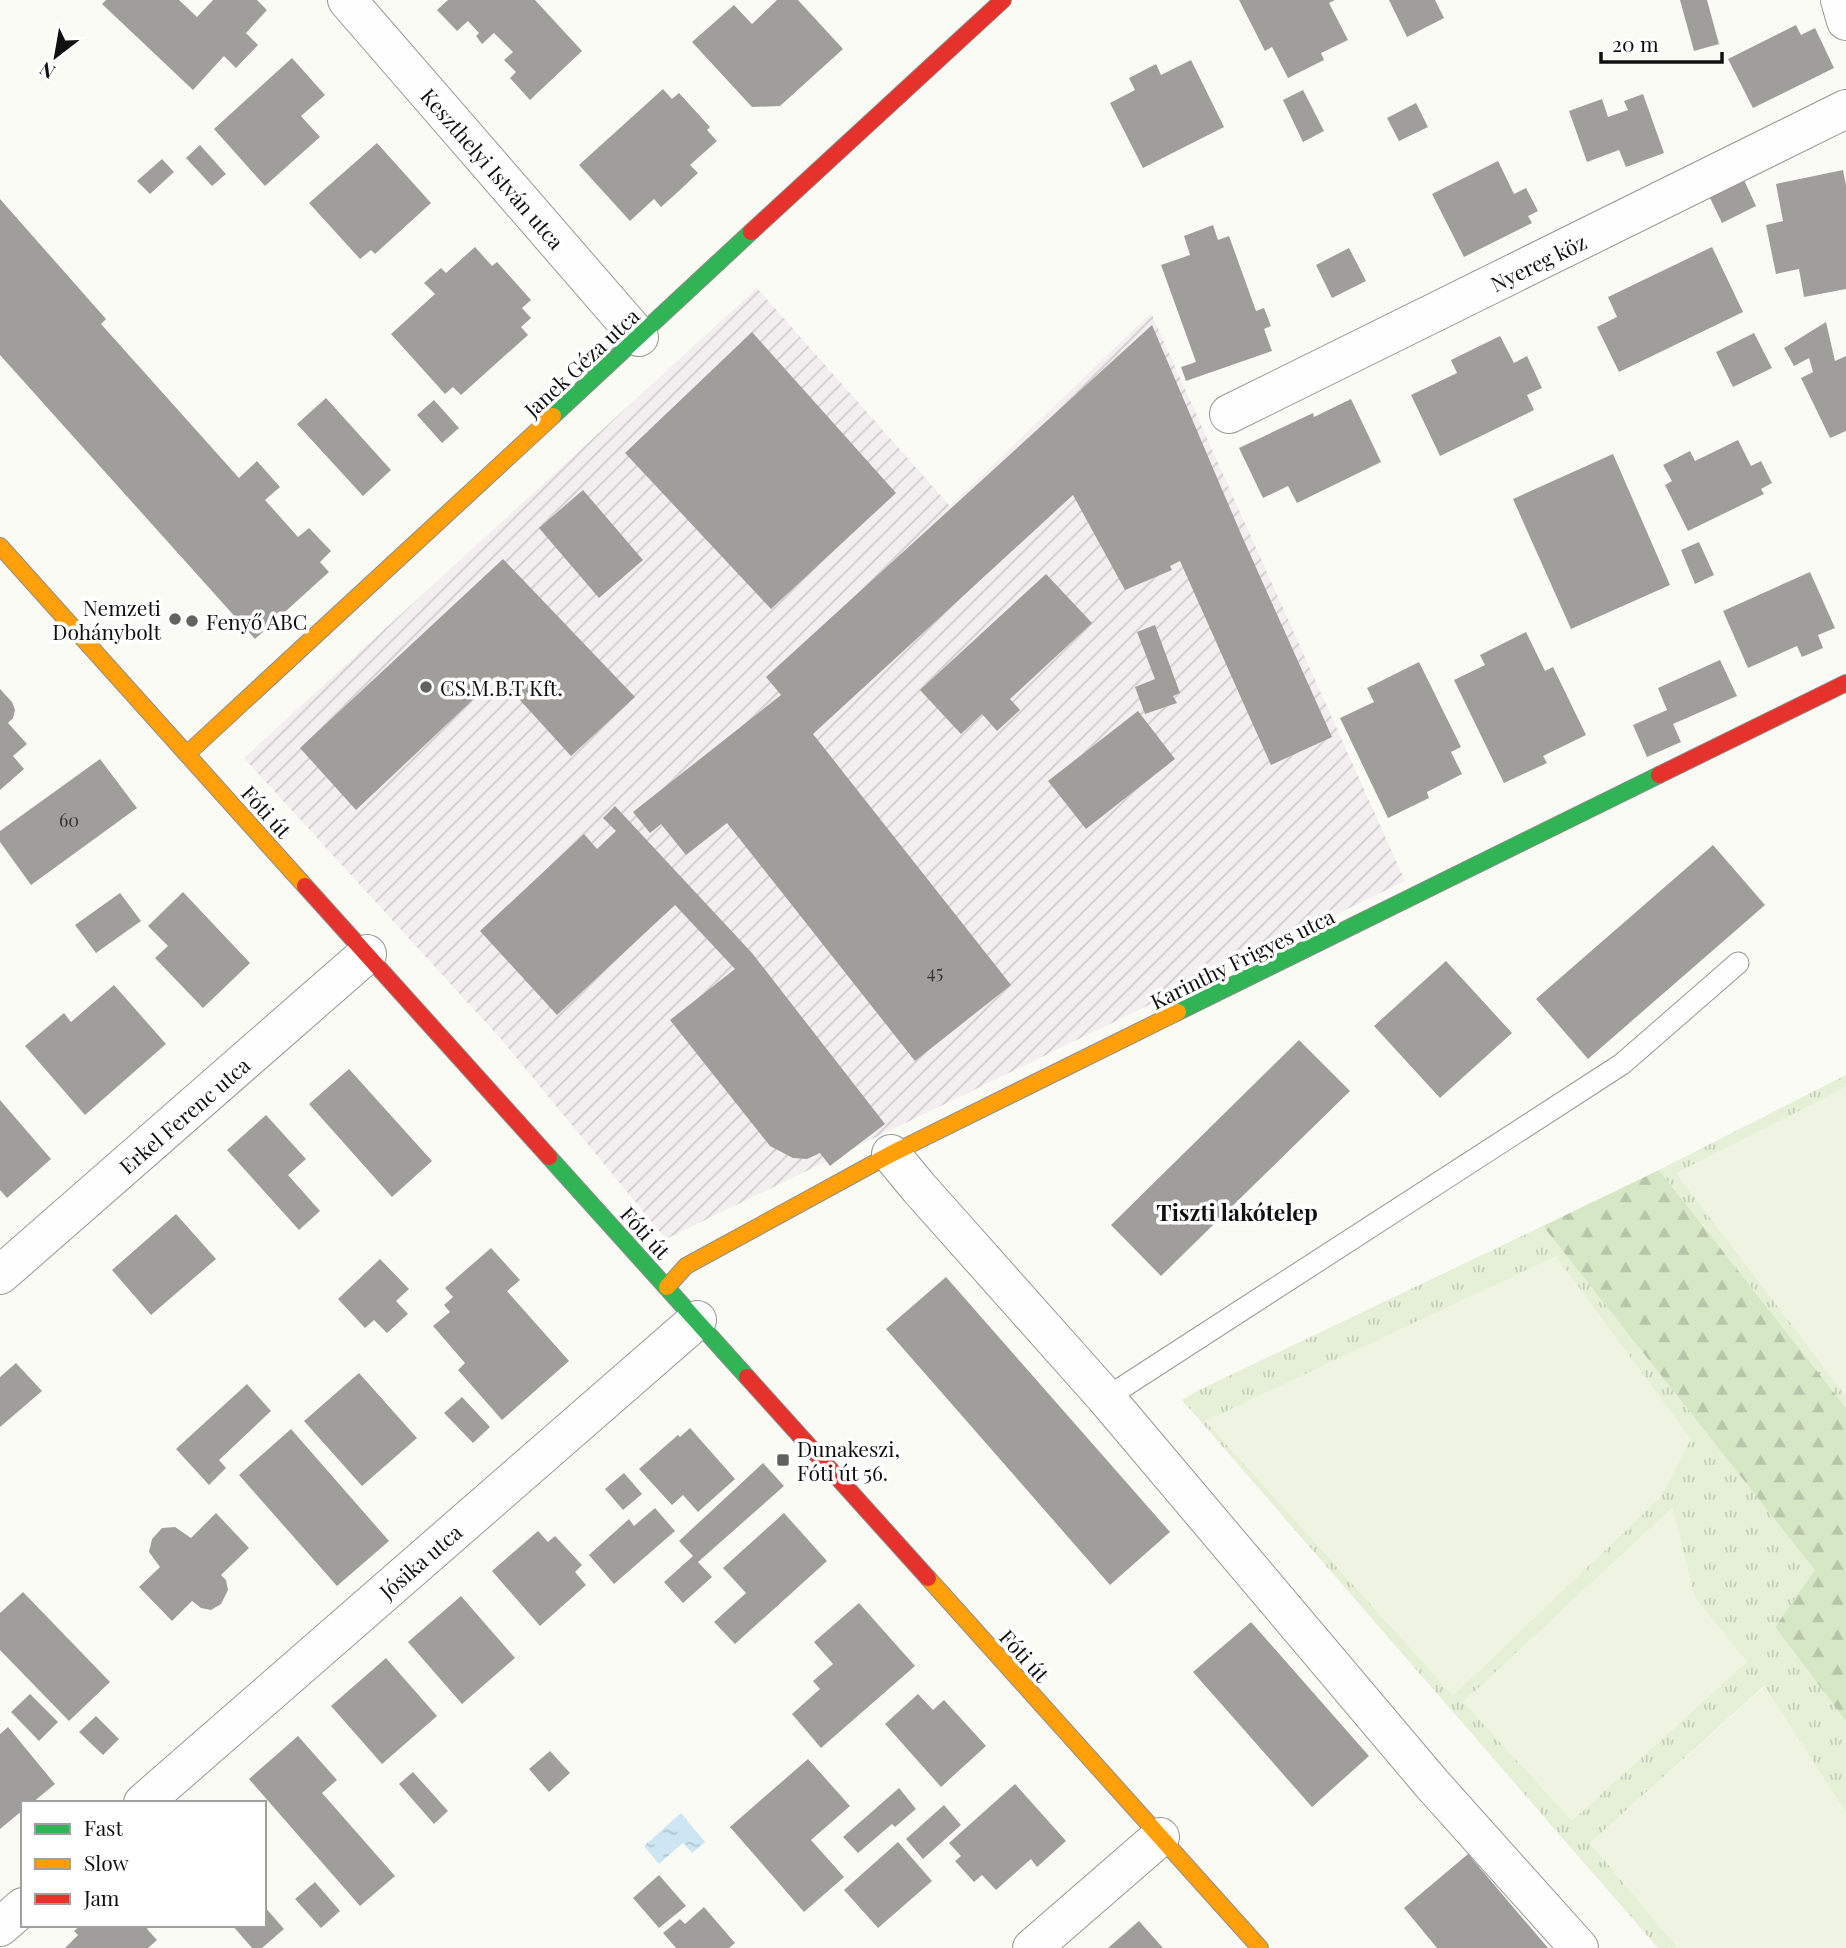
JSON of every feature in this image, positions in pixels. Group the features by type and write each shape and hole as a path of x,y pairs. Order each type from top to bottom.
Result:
{"street":[{"name":"Janek Géza utca","path":"187,754 1003,0"},
{"path":"1840,0 1846,21"},
{"name":"Keszthelyi István utca","path":"359,4 639,337"},
{"name":"Nyereg köz","path":"1230,414 1846,110"},
{"name":"Fóti út","path":"0,546 1260,1948"},
{"name":"Karinthy Frigyes utca","path":"667,1287 686,1266 891,1154 1846,682"},
{"name":"Erkel Ferenc utca","path":"0,1275 367,954"},
{"path":"891,1154 1106,1398 1432,1784 1579,1948"},
{"name":"Jósika utca","path":"145,1801 697,1320"},
{"path":"1032,1948 1160,1837"},
{"path":"0,1927 21,1909"}],"lane":[{"path":"1106,1398 1622,1064 1738,964"}],"shaded area":[{"path":"757,288 950,506 1151,313 1405,881 666,1239 500,1038 244,758"}],"green space":[{"path":"1846,1075 1846,1087 1677,1174 1846,1396 1846,1408 1659,1170"},
{"path":"1846,1087 1846,1396 1676,1173"},
{"path":"1659,1170 1846,1408 1846,1721 1775,1627 1815,1570 1543,1226"},
{"path":"1543,1226 1816,1570 1775,1627 1846,1721 1846,1813 1764,1686 1590,1843 1678,1948 1658,1948 1182,1400","holes":["1672,1508 1695,1598 1747,1662 1464,1702"]},
{"path":"1556,1256 1691,1439 1661,1497 1453,1696 1205,1421"},
{"path":"1672,1508 1695,1598 1747,1662 1572,1821 1463,1702"},
{"path":"1765,1686 1846,1813 1846,1948 1678,1948 1590,1843"}],"water":[{"path":"681,1813 705,1842 692,1853 683,1843 659,1864 644,1846"}],"building":[{"path":"106,0 179,0 197,17 213,0 257,0 267,10 246,33 258,45 236,68 224,56 193,90 102,4"},
{"path":"448,0 535,0 582,51 530,100 510,78 516,72 504,60 513,52 494,33 482,44 476,36 479,33 468,21 457,31 437,10"},
{"path":"777,0 798,0 843,49 780,106 752,107 692,42 734,5 752,24"},
{"path":"1239,0 1335,0 1329,3 1348,40 1321,53 1324,60 1288,78 1272,47 1265,51"},
{"path":"1389,0 1435,0 1444,18 1407,37"},
{"path":"1680,0 1707,0 1719,44 1694,51"},
{"path":"1796,25 1801,35 1815,28 1834,68 1753,108 1728,59"},
{"path":"292,58 325,95 301,116 320,137 265,186 214,129"},
{"path":"1191,60 1224,127 1143,168 1110,103 1135,90 1129,78 1156,64 1161,75"},
{"path":"663,89 672,99 679,93 710,127 707,130 717,141 690,165 698,173 680,190 661,207 654,199 630,221 579,165"},
{"path":"1303,90 1324,131 1303,142 1283,100"},
{"path":"1643,94 1664,153 1626,167 1619,150 1587,162 1569,111 1602,99 1608,117 1628,110 1624,101"},
{"path":"1416,103 1428,127 1399,141 1387,118"},
{"path":"377,143 431,203 375,254 371,250 360,259 309,203"},
{"path":"200,145 226,174 212,186 186,158"},
{"path":"162,159 174,172 150,194 137,181"},
{"path":"1498,161 1514,194 1526,188 1538,211 1528,216 1532,223 1464,257 1432,194"},
{"path":"1843,170 1846,185 1846,289 1804,297 1799,269 1776,274 1766,225 1783,221 1776,184"},
{"path":"1744,180 1756,206 1722,223 1709,196"},
{"path":"0,199 106,319 101,324 239,478 257,461 280,487 265,500 298,537 309,528 331,551 320,562 329,572 255,639 0,355"},
{"path":"1213,225 1218,240 1229,236 1256,311 1264,308 1271,326 1264,329 1272,351 1186,381 1181,367 1196,362 1161,265 1190,255 1184,236"},
{"path":"475,247 492,266 497,262 531,300 522,308 531,318 521,327 528,335 461,395 453,387 445,394 391,334 435,294 424,283 441,268 446,273"},
{"path":"1712,247 1743,312 1619,372 1597,327 1617,317 1608,297"},
{"path":"1349,248 1366,281 1332,298 1316,265"},
{"path":"1826,322 1835,361 1846,356 1846,431 1830,438 1801,378 1813,372 1809,358 1794,366 1784,348"},
{"path":"1152,325 1241,534 1332,737 1271,765 1180,561 1170,566 1172,570 1125,590 1073,495 813,734 1011,985 915,1061 727,823 686,855 661,824 650,833 633,812 781,695 766,677"},
{"path":"752,332 896,493 771,609 625,453"},
{"path":"1754,333 1772,368 1733,387 1716,352"},
{"path":"1500,336 1514,363 1527,356 1542,388 1527,395 1534,410 1440,456 1411,395 1457,373 1451,360"},
{"path":"326,398 391,470 363,496 297,424"},
{"path":"1351,399 1381,462 1297,503 1288,486 1263,498 1239,448 1313,413 1314,417"},
{"path":"434,400 459,428 442,443 417,415"},
{"path":"1738,440 1751,466 1761,461 1772,483 1761,489 1764,494 1688,531 1665,485 1672,481 1663,465 1690,451 1695,461"},
{"path":"1613,454 1670,585 1571,629 1513,499"},
{"path":"583,490 643,560 599,598 539,528"},
{"path":"1699,542 1714,575 1695,584 1681,550"},
{"name":"CS.M.B.T Kft.","path":"503,559 635,697 571,756 498,676 356,810 300,748"},
{"path":"1810,572 1835,628 1818,635 1823,648 1802,657 1797,646 1748,668 1723,611"},
{"path":"1046,574 1092,623 1010,699 1020,710 997,731 982,714 961,734 920,690"},
{"path":"1155,625 1180,693 1173,696 1177,703 1145,714 1135,687 1155,679 1137,632"},
{"path":"1526,632 1545,671 1553,667 1586,735 1543,756 1547,763 1504,783 1454,680 1485,665 1480,655"},
{"path":"1720,660 1737,696 1673,724 1681,742 1647,757 1633,725 1667,710 1658,688"},
{"path":"1419,662 1461,747 1451,752 1462,774 1427,792 1429,798 1388,818 1340,718 1374,702 1367,688"},
{"path":"0,689 12,702 15,710 8,723 27,744 13,756 24,769 0,790"},
{"path":"1138,711 1175,759 1086,829 1048,781"},
{"path":"100,759 137,808 31,885 0,842 0,831"},
{"path":"615,806 752,953 885,1124 830,1166 820,1153 807,1159 793,1158 770,1146 670,1020 735,969 675,905 557,1015 480,931 584,834 597,849 616,831 603,818"},
{"path":"1713,845 1765,905 1588,1059 1536,999"},
{"path":"183,892 250,963 203,1008 155,958 168,946 148,926"},
{"path":"120,893 141,921 96,953 75,925"},
{"path":"1446,961 1512,1033 1440,1098 1374,1026"},
{"path":"114,985 166,1044 85,1115 25,1046 64,1013 71,1022"},
{"path":"1299,1040 1350,1091 1161,1276 1111,1225"},
{"path":"349,1069 432,1161 392,1197 309,1104"},
{"path":"0,1100 51,1159 7,1198 0,1190"},
{"path":"266,1115 306,1159 288,1175 320,1211 299,1230 227,1150"},
{"path":"176,1214 216,1259 151,1315 112,1270"},
{"path":"491,1248 520,1280 507,1291 569,1361 502,1420 458,1370 465,1363 433,1326 450,1312 444,1305 453,1297 445,1288"},
{"path":"380,1259 409,1289 396,1301 408,1314 387,1333 374,1320 365,1328 338,1299"},
{"path":"946,1277 1170,1532 1110,1585 886,1329"},
{"path":"16,1363 42,1391 0,1427 0,1377"},
{"path":"359,1373 417,1438 362,1486 304,1421"},
{"path":"247,1384 271,1411 219,1460 226,1468 209,1485 176,1449"},
{"path":"462,1397 490,1427 473,1443 444,1413"},
{"path":"690,1428 735,1479 698,1512 683,1495 672,1505 639,1469"},
{"path":"291,1429 389,1541 337,1586 239,1475"},
{"path":"763,1463 784,1486 698,1562 712,1577 683,1603 664,1582 693,1556 679,1541"},
{"path":"624,1473 642,1494 623,1510 605,1489"},
{"path":"655,1508 675,1531 614,1584 589,1555 629,1519 634,1526"},
{"path":"216,1513 249,1548 221,1575 226,1580 228,1590 221,1604 211,1610 201,1608 192,1601 172,1621 139,1587 160,1567 149,1552 152,1539 162,1528 175,1527 191,1538"},
{"path":"784,1513 827,1561 735,1644 714,1622 746,1593 723,1568"},
{"path":"538,1531 548,1542 555,1536 582,1565 575,1572 586,1585 540,1626 492,1571"},
{"path":"23,1592 110,1682 69,1721 0,1650 0,1613"},
{"path":"461,1596 515,1658 462,1704 408,1642"},
{"path":"859,1603 915,1666 821,1748 792,1714 820,1689 813,1681 833,1664 814,1642"},
{"path":"1251,1622 1369,1756 1312,1807 1193,1672"},
{"path":"386,1658 437,1716 382,1764 331,1706"},
{"path":"30,1694 58,1722 39,1741 11,1712"},
{"path":"918,1694 933,1710 944,1700 986,1746 941,1787 885,1724"},
{"path":"96,1716 119,1739 103,1755 79,1732"},
{"path":"8,1727 55,1784 34,1801 21,1801 21,1812 0,1829 0,1734"},
{"path":"298,1736 337,1780 322,1793 395,1876 360,1906 249,1779"},
{"path":"550,1751 570,1773 549,1792 529,1769"},
{"path":"808,1759 850,1806 811,1840 844,1877 804,1912 730,1827"},
{"path":"413,1772 448,1811 434,1824 399,1784"},
{"path":"1015,1784 1066,1841 1037,1867 1031,1859 996,1890 982,1875 974,1882 955,1861 961,1856 949,1843"},
{"path":"899,1788 916,1809 895,1827 892,1824 858,1853 843,1837"},
{"path":"944,1805 961,1825 923,1859 906,1839"},
{"path":"898,1842 932,1881 878,1928 844,1890"},
{"path":"1468,1854 1548,1948 1437,1948 1404,1908"},
{"path":"659,1875 686,1906 659,1928 633,1898"},
{"path":"315,1882 340,1911 321,1928 295,1899"},
{"path":"704,1907 735,1943 729,1948 676,1948 663,1933 680,1919 685,1924"},
{"path":"266,1908 284,1929 262,1948 252,1948 234,1927 266,1927"},
{"path":"1139,1921 1163,1948 1108,1948"},
{"path":"79,1927 149,1927 147,1929 157,1940 148,1948 65,1948 78,1935 74,1931"}],"traffic: fast":[{"path":"553,416 751,232"},
{"path":"1178,1012 1659,775"},
{"path":"549,1157 747,1377"}],"traffic: slow":[{"path":"187,754 553,416"},
{"path":"0,546 305,886"},
{"path":"667,1287 686,1266 891,1154 1178,1012"},
{"path":"928,1578 1260,1948"}],"traffic: jam":[{"path":"751,232 1003,0"},
{"path":"1659,775 1846,683"},
{"path":"305,886 549,1157"},
{"path":"747,1377 928,1578"}],"place":[{"name":"Nemzeti Dohánybolt","path":"175,619"},
{"name":"Fenyő ABC","path":"192,621"},
{"name":"CS.M.B.T Kft.","path":"426,687"},
{"name":"Dunakeszi, Fóti út 56.","path":"783,1460"}],"district":[{"name":"Tiszti lakótelep","path":"1237,1211"}]}
